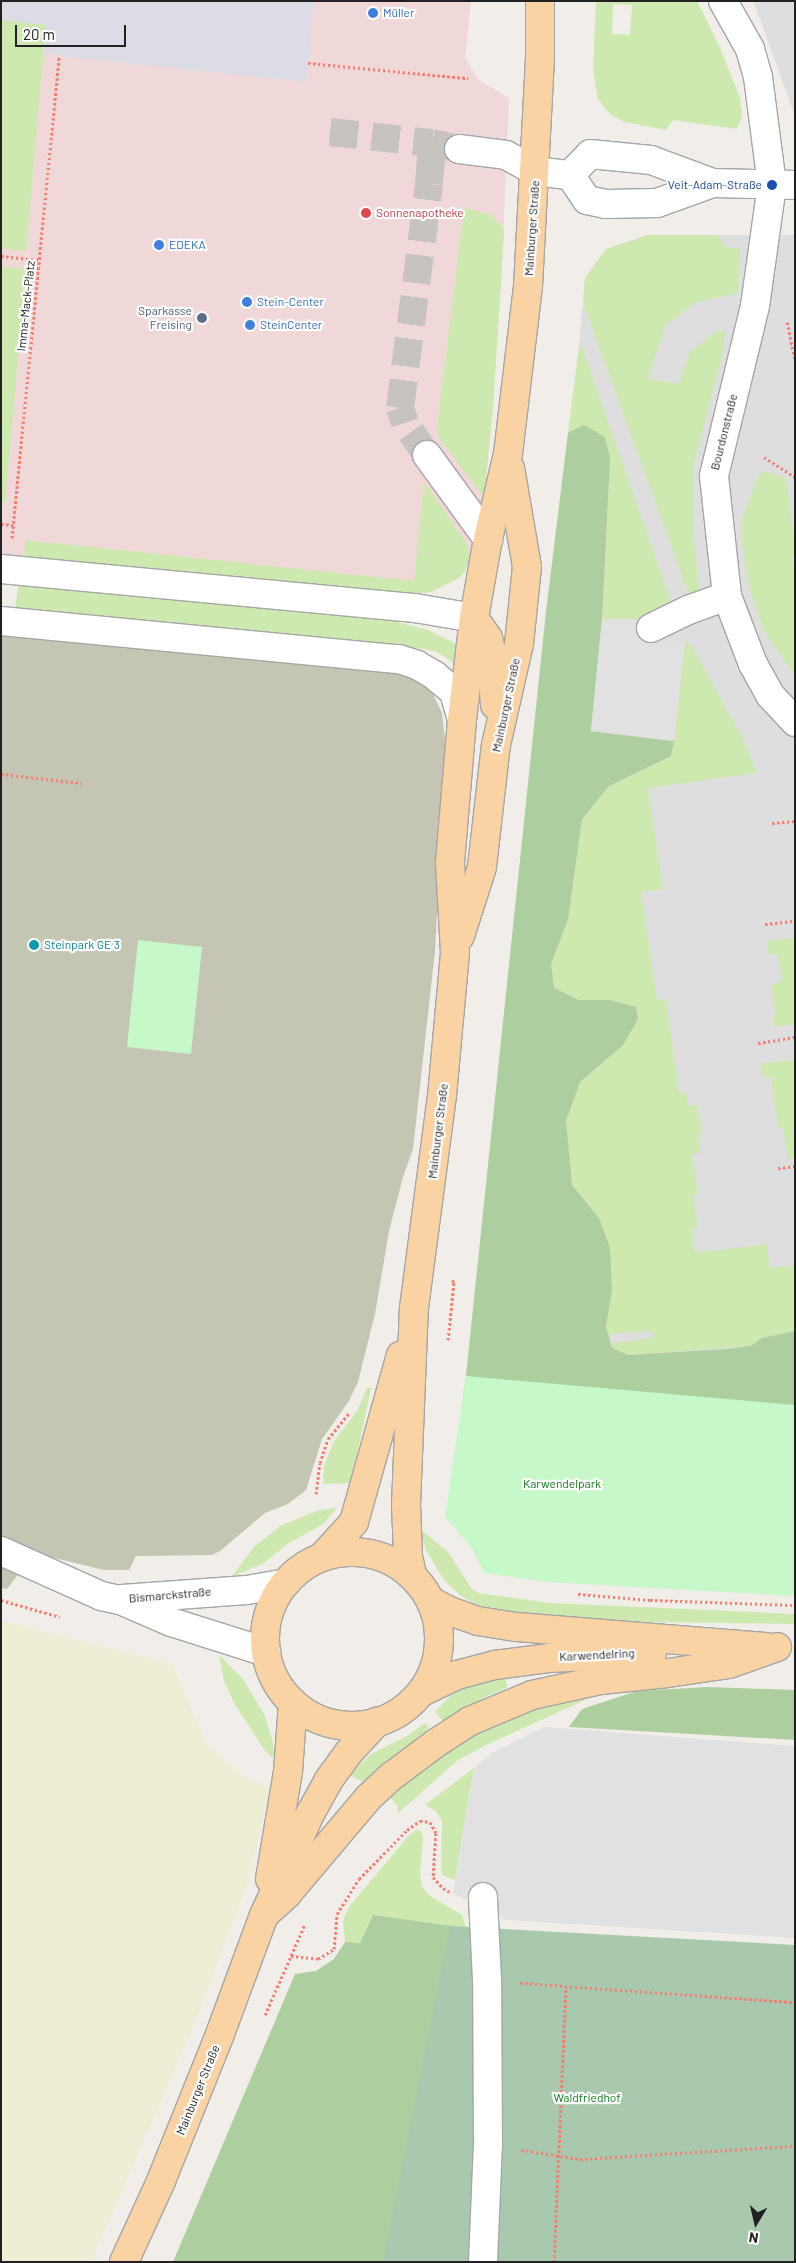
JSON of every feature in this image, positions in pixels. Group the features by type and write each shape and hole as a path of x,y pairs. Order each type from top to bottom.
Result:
{"main road":[{"name":"Mainburger Straße","path":"412,1574 408,1556 406,1505 414,1308 442,1096 455,953 450,864 462,720 474,618 488,539 508,454 528,287 540,58 540,1"},
{"name":"Mainburger Straße","path":"455,953 482,867 496,745 519,644 527,567 508,454"},
{"path":"474,618 488,638 491,650 494,674 496,745"},
{"name":"Mainburger Straße","path":"323,1556 354,1522 414,1308"},
{"name":"Mainburger Straße","path":"342,1552 370,1553 396,1563 412,1574 432,1602 439,1629 438,1658 432,1675 422,1692 402,1711 378,1722 351,1726 324,1721 308,1714 293,1703 280,1688 271,1670 266,1652 265,1633 268,1616 274,1598 285,1583 302,1567 323,1556 342,1552"},
{"name":"Karwendelring","path":"432,1602 452,1612 478,1621 517,1628 786,1648"},
{"path":"264,1915 287,1894 368,1798 422,1754 470,1721 532,1695 601,1680 728,1664 786,1648"},
{"name":"Karwendelring","path":"422,1692 457,1675 520,1661 786,1648"},
{"name":"Mainburger Straße","path":"264,1915 288,1772 293,1703"},
{"name":"Mainburger Straße","path":"124,2262 161,2181 220,2034 264,1915 310,1814 328,1781 350,1751 378,1722"}],"street":[{"name":"Bourdonstraße","path":"724,1 750,49 783,185 714,476 727,596 753,664 770,695 795,722"},
{"path":"459,149 506,155 535,171 570,175"},
{"path":"570,175 590,154 651,160 713,183 783,185"},
{"path":"570,175 586,200 619,205 657,204 713,183"},
{"path":"427,455 488,539"},
{"path":"1,569 415,608 474,618"},
{"path":"651,628 688,610 727,596"},
{"path":"1,621 399,659 417,665 434,675 454,692 462,720"},
{"path":"1,1551 101,1596 120,1600"},
{"name":"Bismarckstraße","path":"120,1600 247,1590 285,1583"},
{"name":"Bismarckstraße","path":"120,1600 172,1622 266,1652"},
{"path":"482,1897 487,1980 488,2145 482,2262"}],"path":[{"name":"Imma-Mack-Platz","path":"12,541 59,55"},
{"path":"308,63 468,78"},
{"path":"1,256 39,260"},
{"path":"790,336 795,335"},
{"path":"764,457 795,477"},
{"path":"1,524 13,525"},
{"path":"1,774 82,783"},
{"path":"772,823 795,821"},
{"path":"765,924 795,920"},
{"path":"758,1043 795,1037"},
{"path":"778,1168 795,1166"},
{"path":"578,1594 650,1600 795,1605"},
{"path":"291,1956 318,1959 334,1949 338,1914 359,1879 407,1830 420,1821 430,1822 436,1833 433,1878 443,1888 453,1893"},
{"path":"264,2018 310,1916"},
{"path":"487,1980 795,2002"},
{"path":"554,2262 566,1986"},
{"path":"558,2155 580,2159 795,2146"}],"shaded area":[{"name":"SteinCenter","path":"1,1 471,1 465,58 479,80 509,98 501,288 485,488 470,563 459,578 431,592 1,557"},
{"path":"1,1 314,1 306,82 76,58 43,52 46,25 1,20"},
{"path":"753,1 795,1 795,116 754,3"},
{"path":"648,235 795,235 795,1405 466,1376 546,612 578,357 585,278 606,249"},
{"path":"602,619 648,620 655,640 685,643 674,741 591,731"},
{"path":"1,626 387,665 425,684 432,692 442,713 446,750 435,951 413,1149 403,1177 389,1231 375,1314 358,1382 349,1401 322,1439 306,1490 288,1504 265,1513 220,1551 212,1555 136,1556 129,1570 104,1570 34,1553 7,1589 1,1588"},
{"path":"1,1621 172,1664 207,1745 242,1775 270,1788 248,1882 195,2022 91,2262 1,2262"},
{"path":"544,1727 795,1746 795,1938 506,1920 453,1893 474,1768 492,1753"}],"green space":[{"path":"596,1 697,1 720,48 740,98 742,116 737,129 673,120 666,130 624,122 610,114 598,99 593,71","holes":["613,4 632,5 630,35 612,34"]},
{"path":"1,20 46,25 26,251 1,248"},
{"path":"464,208 489,214 501,225 504,231 493,409 485,488 482,495 439,438 437,429"},
{"path":"648,235 716,235 728,248 740,248 738,293 696,302 665,326 648,379 679,384 690,351 716,332 725,330 723,352 694,464 694,540 700,598 691,601 583,302 585,278 606,249"},
{"path":"1,267 26,269 5,503 1,502"},
{"path":"579,346 582,347 673,608 648,620 602,619 610,458 584,425 568,433"},
{"path":"584,425 605,437 610,458 602,619 591,731 674,741 671,756 609,786 582,819 568,919 551,964 554,988 579,1000 610,1000 636,1007 638,1019 623,1045 580,1082 566,1121 572,1185 599,1218 610,1248 612,1291 606,1326 612,1348 628,1355 727,1349 751,1346 762,1338 795,1331 795,1445 461,1410 546,612 568,433"},
{"path":"764,471 786,478 795,546 795,556 792,557 795,577 795,676 765,633 751,594 742,545 741,521 758,476"},
{"path":"424,482 467,544 470,555 466,570 459,578 431,592 407,594 24,559 25,540 414,581"},
{"path":"19,583 380,618 428,630 454,643 457,647 454,663 437,652 424,649 15,608"},
{"path":"685,643 690,643 743,739 757,773 648,788 663,889 641,892 657,1000 666,999 679,1093 686,1092 688,1106 697,1105 702,1133 698,1134 700,1153 692,1154 698,1194 693,1195 698,1228 692,1229 695,1253 767,1244 770,1268 795,1265 795,1331 762,1338 751,1346 628,1355 612,1348 611,1343 653,1338 653,1331 608,1334 606,1326 612,1291 599,1218 572,1185 566,1121 580,1082 623,1045 610,1000 579,1000 554,988 551,964 568,919 582,819 609,786 671,756"},
{"path":"795,938 795,1024 774,1027 772,1018 776,1017 771,984 782,982 778,954 769,955 767,941"},
{"path":"138,940 202,947 191,1054 127,1047"},
{"path":"795,1060 795,1155 788,1160 783,1127 778,1127 771,1077 763,1077 761,1063"},
{"name":"Karwendelpark","path":"466,1376 795,1405 795,1596 547,1582 484,1573 471,1547 445,1517"},
{"path":"367,1388 371,1388 351,1483 323,1484 324,1466 333,1443 357,1411"},
{"path":"337,1508 323,1524 289,1543 262,1564 232,1576 254,1547 280,1526 319,1510"},
{"path":"419,1528 448,1552 472,1589 478,1593 550,1603 795,1614 795,1624 649,1622 582,1618 526,1614 478,1605 461,1596 444,1580 426,1550"},
{"path":"219,1655 243,1679 265,1716 273,1743 274,1759 266,1752 234,1703 224,1681"},
{"path":"506,1676 507,1688 487,1696 443,1721 435,1712 455,1691 464,1685"},
{"path":"708,1687 795,1690 795,1740 569,1727 582,1709 637,1691"},
{"path":"589,1693 585,1700 486,1745 458,1760 398,1813 397,1805 388,1795 458,1743 511,1715"},
{"path":"425,1723 429,1728 363,1782 349,1775 371,1754 407,1736"},
{"path":"474,1768 455,1880 442,1875 442,1820 435,1811 425,1805"},
{"path":"417,1830 421,1831 423,1837 420,1874 422,1887 430,1896 462,1915 466,1928 450,1926 360,1943 345,1942 343,1921 348,1908 410,1834"},
{"path":"373,1915 466,1928 454,2262 173,2262 295,1974 316,1971 334,1959 345,1942 360,1943"},
{"name":"Waldfriedhof","path":"450,1926 795,1945 795,2262 383,2262"}],"tunnel":[{"path":"330,132 432,143 451,147"},
{"path":"427,455 405,423 400,408 429,184 432,143"}],"place":[{"name":"Müller","path":"373,13"},
{"name":"Veit-Adam-Straße","path":"772,185"},
{"name":"Sonnenapotheke","path":"366,213"},
{"name":"EDEKA","path":"159,245"},
{"name":"Stein-Center","path":"247,302"},
{"name":"Sparkasse Freising","path":"202,318"},
{"name":"SteinCenter","path":"250,325"},
{"name":"Steinpark GE 3","path":"34,945"}]}
